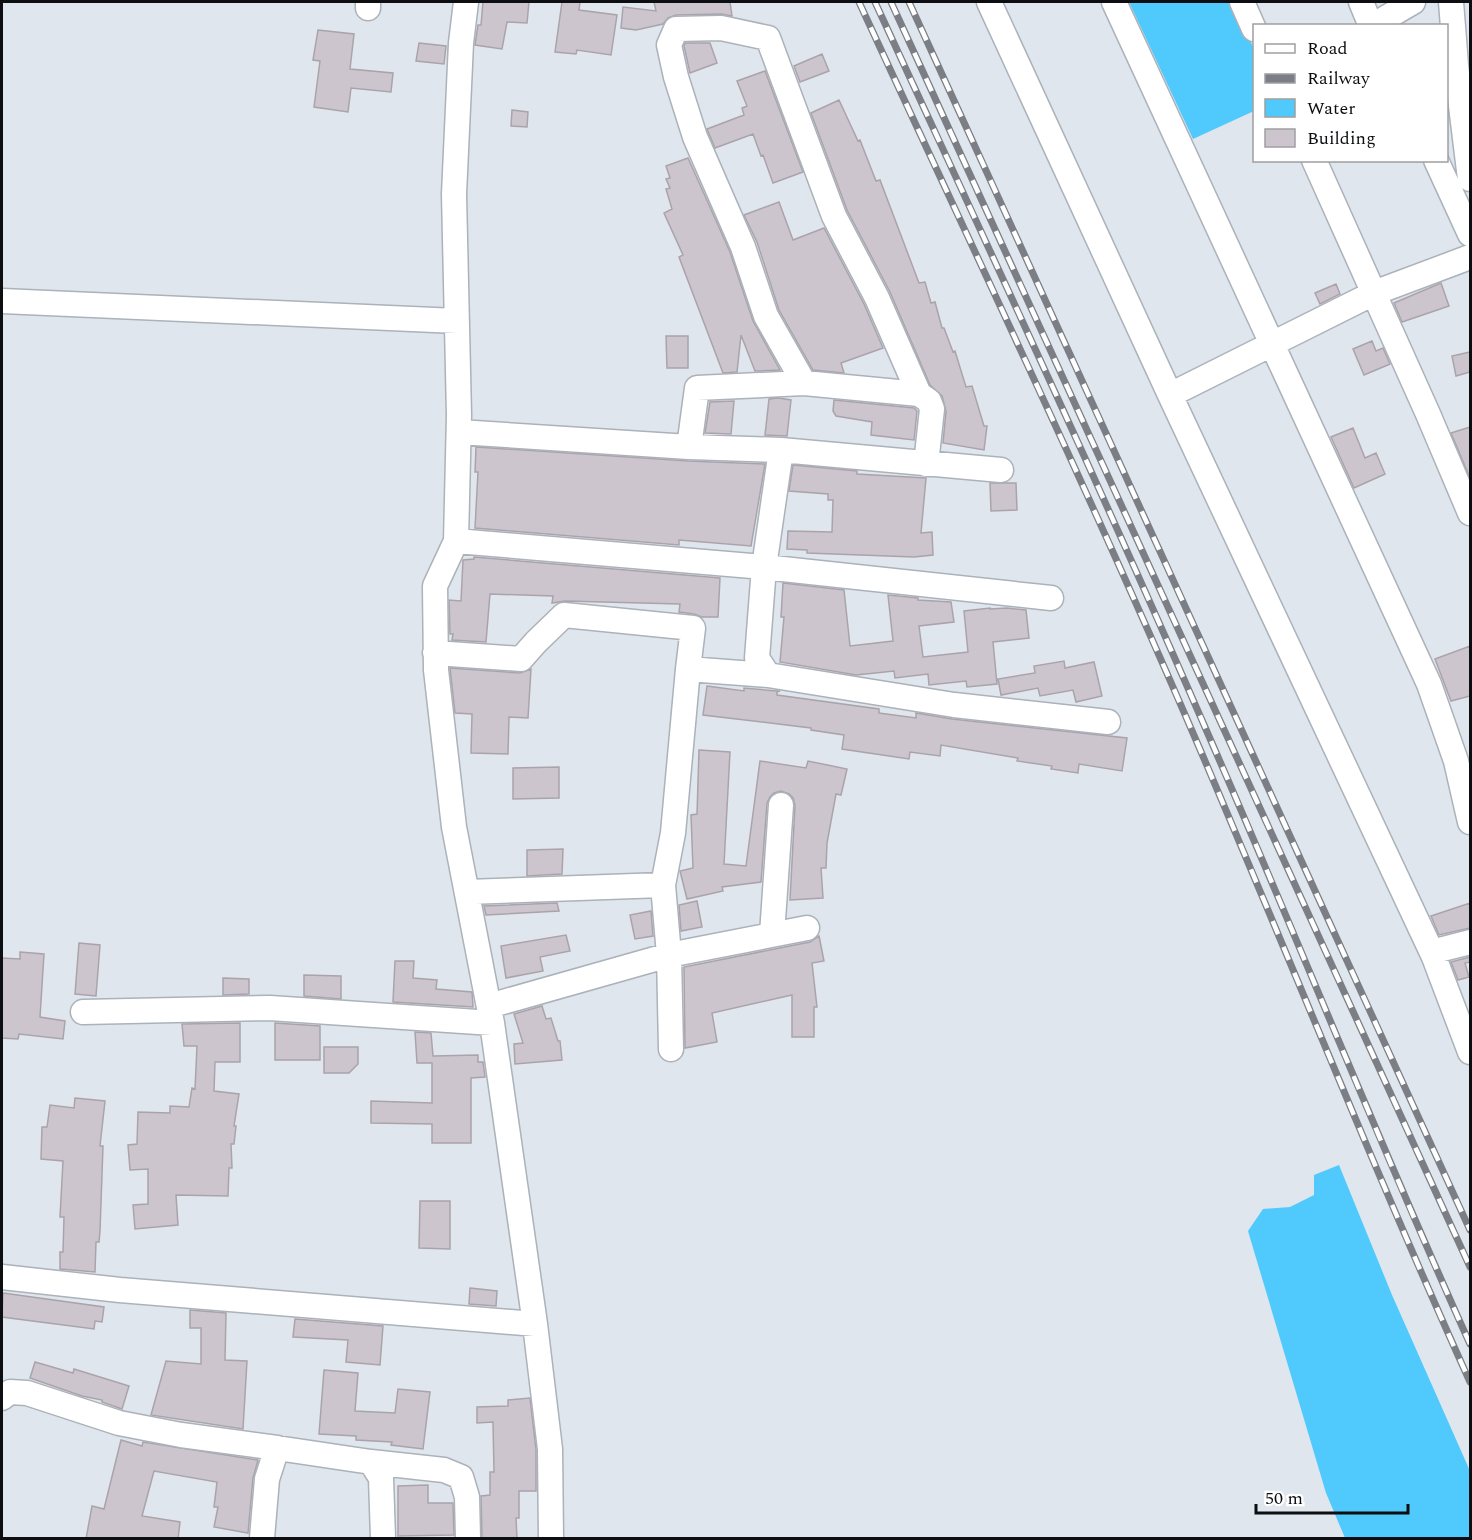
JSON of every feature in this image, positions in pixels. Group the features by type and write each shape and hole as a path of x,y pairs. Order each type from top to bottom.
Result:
{"street":[{"path":"466,2 461,43 454,194 459,432 456,541 435,586 435,652 454,827 490,1015 535,1324 550,1449 551,1539"},
{"path":"989,2 1170,395 1434,957 1470,1052"},
{"path":"1114,2 1463,759 1470,822"},
{"path":"1242,2 1253,27"},
{"path":"1361,2 1370,24"},
{"path":"1374,24 1413,2"},
{"path":"1451,2 1470,179"},
{"path":"804,383 766,316 743,247 695,137 676,77 669,45 676,29 721,28 768,38 834,216 877,298 919,394"},
{"path":"1315,162 1470,513"},
{"path":"1437,162 1470,234"},
{"path":"1170,395 1374,293 1470,257"},
{"path":"2,301 457,321"},
{"path":"689,447 697,388 804,383 919,394 929,401 933,409 926,465"},
{"path":"459,432 689,447 781,450 926,465 1001,470"},
{"path":"768,675 757,658 764,567 781,450"},
{"path":"456,541 764,567 1051,598"},
{"path":"435,652 521,659 564,615 693,628 673,833 663,885 669,955 671,1049"},
{"path":"688,669 768,675 954,705 1108,722"},
{"path":"772,934 781,805"},
{"path":"467,892 663,885"},
{"path":"83,1012 270,1008 490,1015 669,955 807,927"},
{"path":"1434,957 1439,951 1470,942"},
{"path":"2,1277 120,1290 535,1324"},
{"path":"2,1398 10,1392 27,1393 119,1423 181,1435 444,1470 461,1477 467,1497 468,1539"},
{"path":"262,1539 267,1479 277,1448"},
{"path":"371,1462 381,1478 383,1539"}],"water":[{"path":"1129,2 1232,2 1253,47 1253,111 1193,139"},
{"path":"1339,1165 1392,1295 1470,1471 1470,1538 1345,1538 1326,1493 1248,1231 1263,1209 1290,1207 1314,1195 1314,1175"}],"building":[{"path":"483,2 529,2 527,23 507,22 502,49 475,45 478,25 481,25"},
{"path":"562,2 580,2 579,10 617,15 611,55 577,50 576,54 555,52"},
{"path":"654,2 730,2 732,16 721,14 676,15 668,18 663,24 636,30 621,28 623,7 656,11"},
{"path":"318,30 354,34 350,69 393,73 391,92 351,88 348,112 314,107 320,61 313,60"},
{"path":"419,43 446,46 444,64 416,61"},
{"path":"685,43 710,43 717,63 690,73"},
{"path":"822,54 829,71 800,82 794,66"},
{"path":"765,71 803,172 773,183 753,134 715,148 707,129 744,115 742,108 747,106 737,81"},
{"path":"839,100 858,141 860,140 876,181 880,180 919,283 925,282 931,303 935,302 942,328 944,328 953,352 955,351 966,387 972,386 984,426 987,426 984,450 943,443 946,411 942,396 930,385 890,292 847,210 811,113"},
{"path":"512,110 528,112 527,127 511,126"},
{"path":"688,158 730,252 753,321 780,370 755,371 741,335 737,372 723,373 679,257 683,255 664,213 672,209 666,189 670,188 666,179 670,178 666,166"},
{"path":"779,202 793,240 824,228 864,304 883,348 841,363 844,373 813,370 779,310 757,242 744,215"},
{"path":"1441,283 1449,306 1402,322 1394,303"},
{"path":"1336,284 1340,294 1320,304 1315,293"},
{"path":"666,336 688,336 688,368 667,368"},
{"path":"1372,341 1376,351 1383,348 1390,364 1364,375 1353,349"},
{"path":"1470,352 1470,372 1456,376 1452,356"},
{"path":"769,399 791,400 787,436 765,435"},
{"path":"834,400 914,408 917,411 914,440 871,435 872,422 836,416 833,411"},
{"path":"734,401 731,434 705,433 710,402"},
{"path":"1470,427 1470,478 1451,433"},
{"path":"1353,428 1365,458 1376,453 1385,474 1354,488 1331,437"},
{"path":"476,447 765,464 751,546 679,540 679,545 475,528 478,472 475,472"},
{"path":"793,465 857,471 857,474 926,478 921,533 932,532 933,555 914,557 807,553 807,550 787,549 788,531 832,532 833,500 828,500 828,494 789,491"},
{"path":"990,483 1016,483 1017,510 991,511"},
{"path":"474,557 720,578 718,617 702,617 679,612 680,604 565,601 552,603 553,596 490,594 486,642 452,640 449,600 461,601 463,560 474,559"},
{"path":"783,583 844,590 850,646 893,641 888,595 951,602 954,622 919,626 923,657 968,652 964,611 990,608 1026,610 1029,638 993,642 997,684 967,687 966,681 929,685 928,674 895,678 894,671 856,675 780,662 784,617 781,617"},
{"path":"1470,646 1470,696 1451,701 1435,659"},
{"path":"1064,661 1065,668 1094,662 1102,696 1076,702 1073,690 1040,696 1038,688 1001,695 998,679 1035,673 1034,666"},
{"path":"450,668 520,673 531,669 528,718 509,717 508,754 471,753 472,714 455,713"},
{"path":"707,686 744,691 744,688 780,691 777,695 879,709 879,713 916,718 916,713 1127,738 1122,771 1079,764 1078,773 1051,769 1052,766 1017,761 1018,758 941,745 940,756 910,752 909,759 842,749 844,735 811,730 811,728 703,715"},
{"path":"699,750 730,752 724,864 746,866 760,761 806,768 808,761 847,769 841,795 836,794 827,843 826,868 821,868 823,898 790,900 795,805 789,794 781,791 774,793 767,803 761,882 722,887 723,891 687,899 680,871 693,868 691,815 697,814"},
{"path":"559,767 559,798 513,799 513,768"},
{"path":"563,849 562,874 527,876 527,850"},
{"path":"697,901 702,927 681,931 679,905"},
{"path":"557,903 559,911 486,915 484,906"},
{"path":"1470,903 1470,928 1439,935 1431,916"},
{"path":"651,911 653,936 635,939 630,915"},
{"path":"566,935 570,951 540,957 543,971 506,978 501,946"},
{"path":"819,936 824,961 812,963 817,1007 814,1007 814,1037 792,1037 792,995 712,1013 717,1042 685,1048 684,967 810,942"},
{"path":"79,943 100,945 96,996 75,994"},
{"path":"20,952 44,954 40,1017 65,1021 63,1039 19,1034 18,1039 2,1038 2,958 20,959"},
{"path":"1470,957 1470,962 1465,963 1469,977 1458,980 1451,962"},
{"path":"395,961 414,961 413,978 437,980 436,989 472,992 473,1007 393,1002"},
{"path":"304,975 341,976 341,999 304,996"},
{"path":"223,978 249,979 249,994 223,995"},
{"path":"542,1006 546,1019 551,1018 558,1041 560,1041 562,1060 515,1064 514,1044 523,1043 514,1014"},
{"path":"240,1023 240,1062 215,1062 214,1091 239,1094 234,1144 231,1144 232,1168 229,1168 228,1196 176,1195 178,1225 135,1229 133,1205 148,1204 148,1169 130,1170 128,1145 137,1144 138,1112 170,1113 170,1106 189,1107 192,1088 195,1089 197,1046 184,1046 182,1024"},
{"path":"275,1023 320,1026 320,1060 275,1060"},
{"path":"415,1032 431,1033 433,1056 478,1055 478,1062 483,1062 485,1077 471,1078 471,1143 432,1143 432,1124 371,1123 371,1101 432,1103 432,1063 417,1063"},
{"path":"324,1047 358,1047 358,1064 349,1073 324,1073"},
{"path":"75,1098 105,1101 100,1146 103,1146 100,1231 99,1242 96,1242 95,1272 60,1269 64,1217 60,1217 63,1161 41,1159 42,1127 47,1127 50,1105 74,1108"},
{"path":"420,1201 450,1201 450,1249 419,1248"},
{"path":"470,1288 497,1291 496,1306 469,1304"},
{"path":"3,1293 104,1307 102,1322 95,1321 94,1329 2,1317"},
{"path":"190,1310 226,1313 225,1360 247,1361 243,1429 151,1415 166,1361 201,1364 201,1328 190,1328"},
{"path":"295,1319 383,1326 380,1365 346,1362 348,1340 293,1337"},
{"path":"35,1362 73,1373 74,1369 129,1386 122,1409 102,1402 102,1400 82,1396 30,1378"},
{"path":"324,1370 358,1373 355,1411 395,1413 398,1389 430,1392 423,1449 391,1445 392,1442 356,1440 356,1436 319,1434"},
{"path":"530,1398 536,1450 536,1491 519,1491 519,1518 516,1518 517,1539 482,1539 481,1496 490,1495 490,1472 494,1472 493,1422 477,1423 477,1407 508,1406 508,1400"},
{"path":"121,1440 142,1446 143,1442 258,1460 253,1478 248,1533 214,1527 218,1507 214,1507 217,1482 154,1471 142,1516 180,1522 178,1539 86,1539 92,1506 104,1509"},
{"path":"428,1485 428,1503 453,1503 454,1535 398,1536 398,1486"}],"railway":[{"path":"859,2 1155,647 1470,1382"},
{"path":"875,2 1168,642 1470,1344"},
{"path":"891,2 1470,1267"},
{"path":"909,2 1470,1230"}]}
